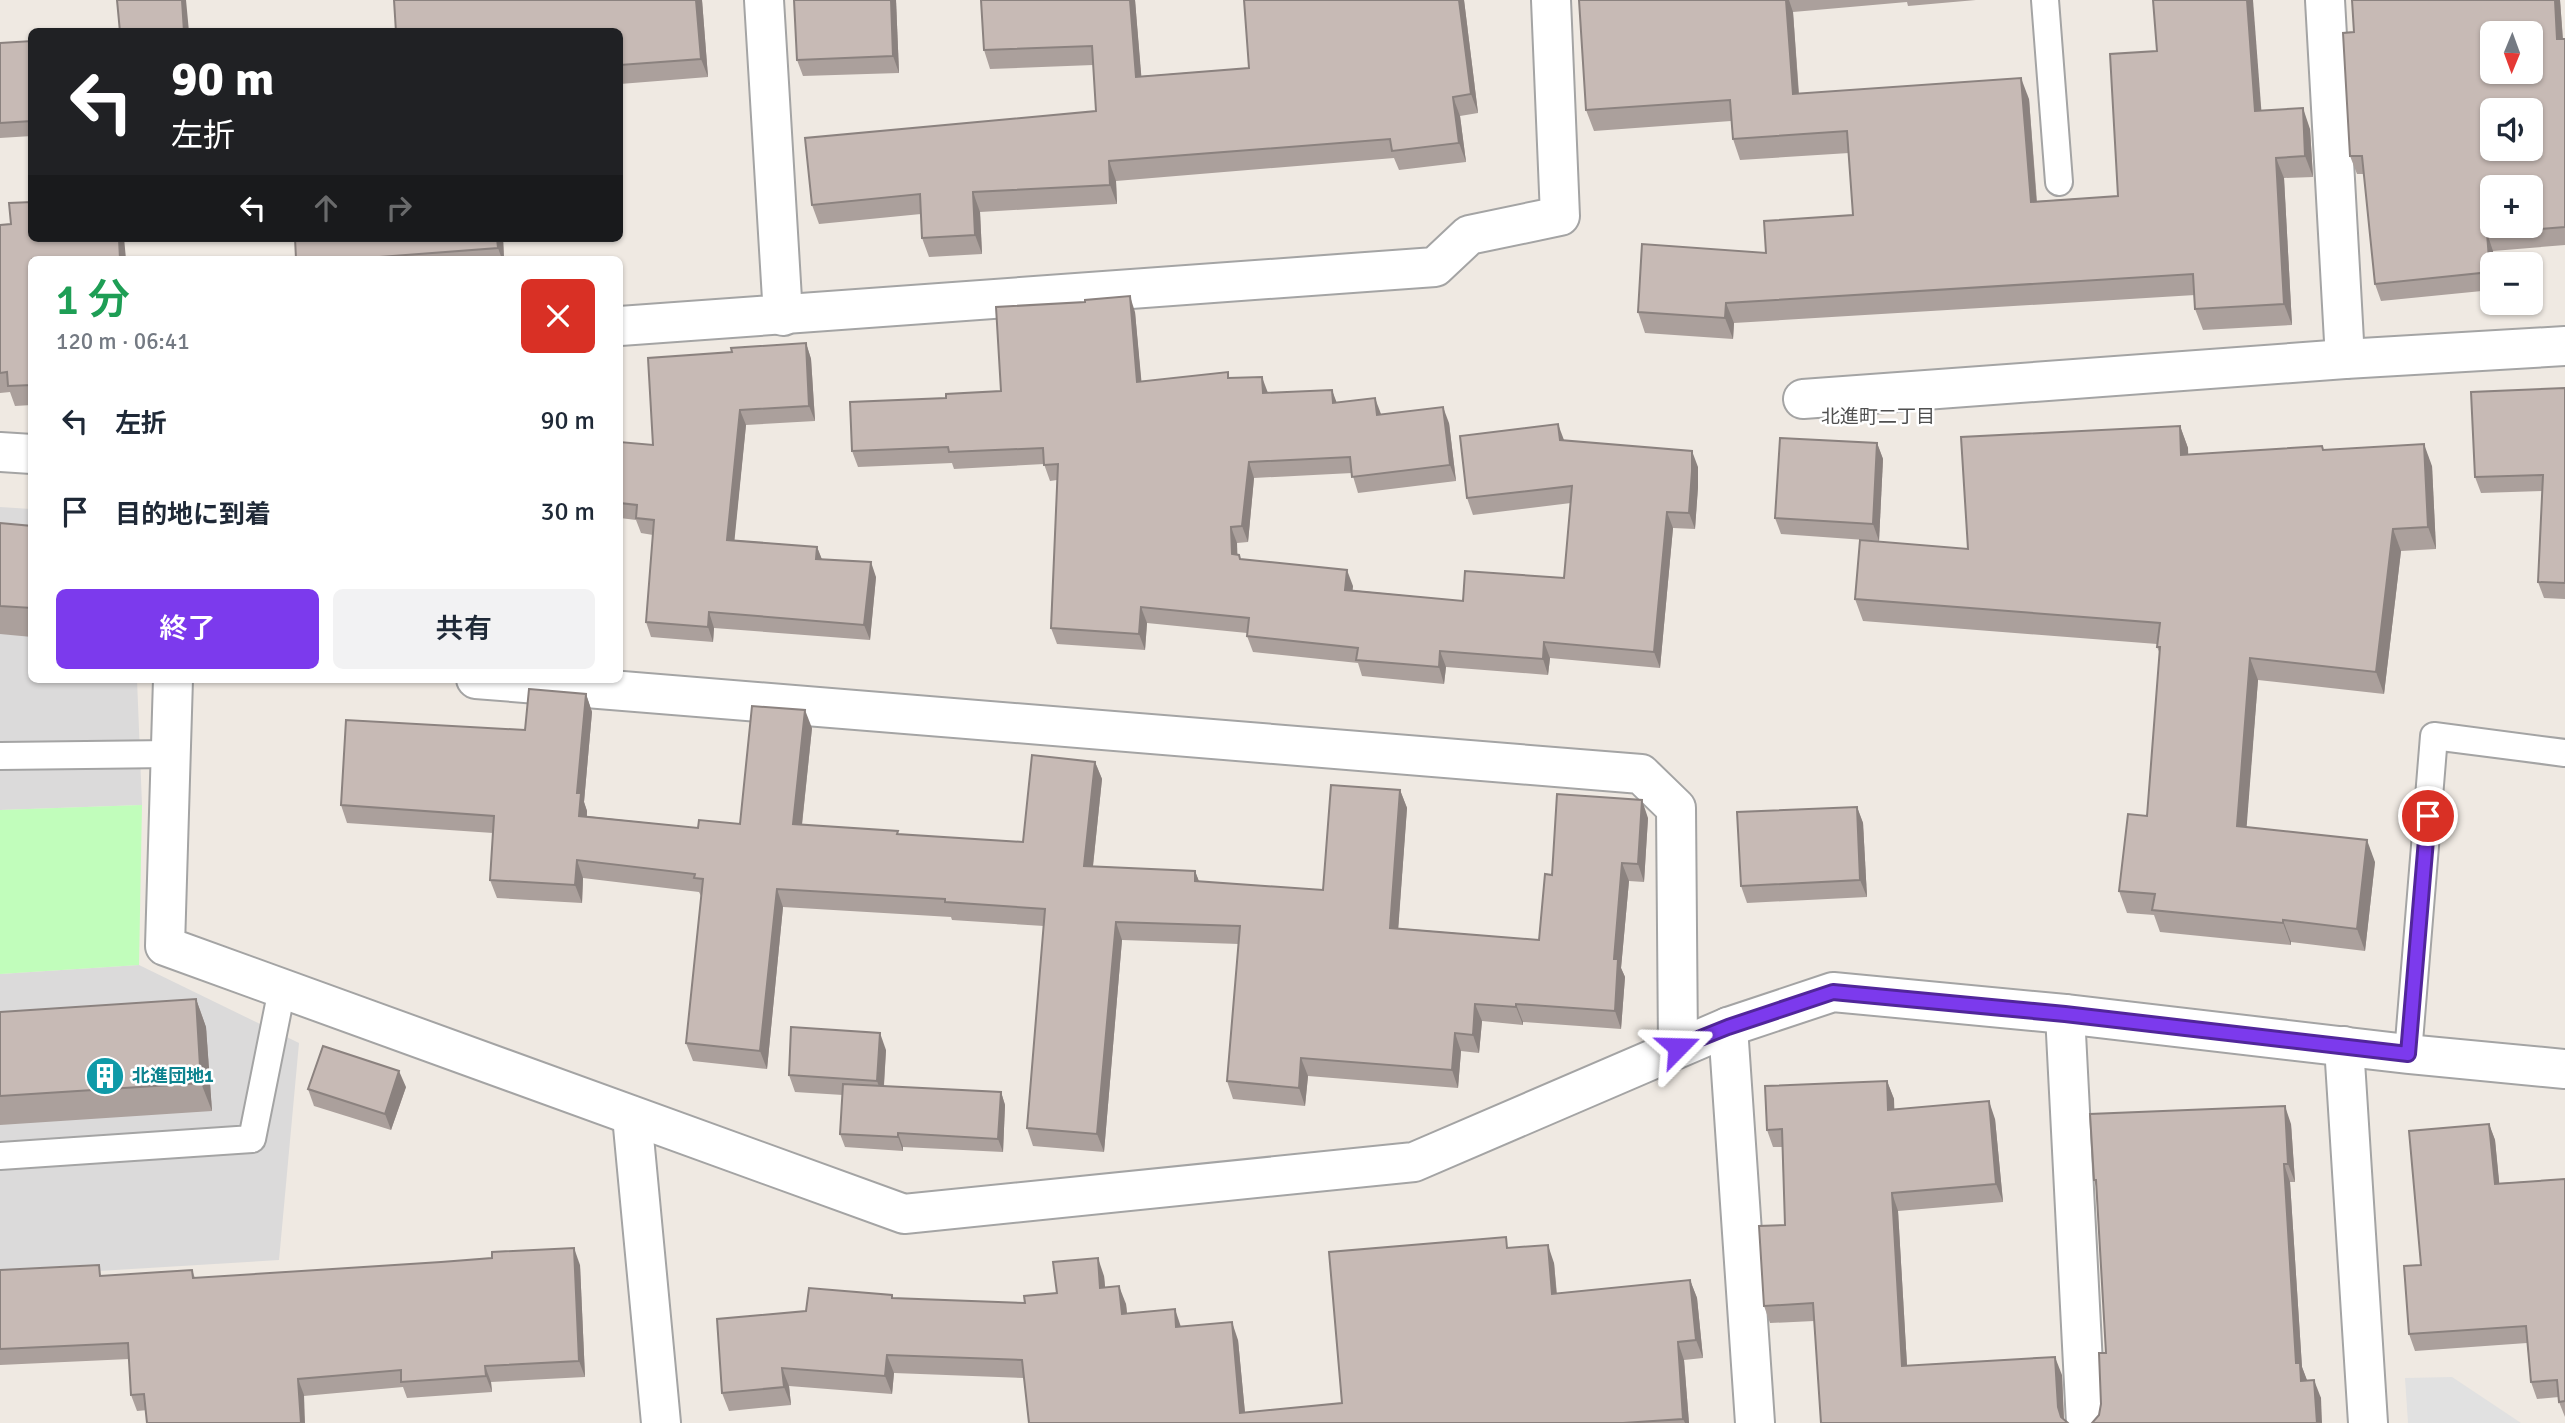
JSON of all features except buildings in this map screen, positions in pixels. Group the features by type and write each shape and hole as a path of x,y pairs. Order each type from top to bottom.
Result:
{"street":[{"path":"764,0 783,316"},
{"path":"623,326 1435,267 1469,235 1560,216 1551,0"},
{"path":"2325,0 2346,359"},
{"path":"1803,398 2565,346"},
{"path":"0,452 28,454"},
{"path":"173,683 165,946 904,1214 1414,1162 1678,1047 1728,1027 1833,992 2065,1014 2408,1054 2565,1069"},
{"path":"526,683 1641,775 1676,808 1678,1047"},
{"path":"2065,1014 2086,1423"},
{"path":"1728,1027 1755,1423"},
{"path":"2344,1046 2368,1423"},
{"path":"632,1116 661,1423"}],"lane":[{"path":"2045,0 2059,182"},
{"path":"2408,1054 2434,736 2565,753"},
{"path":"0,756 171,754"},
{"path":"0,1156 253,1139 282,989"}],"shaded area":[{"path":"0,507 28,509 28,683 137,683 142,805 0,810"},
{"path":"139,965 299,1043 279,1260 0,1277 0,974"},
{"path":"2452,1377 2521,1423 2408,1423 2405,1378"}],"green space":[{"path":"142,805 139,965 0,974 0,810"}],"place":[{"name":"北進団地1","path":"105,1076"}],"district":[{"name":"北進町二丁目","path":"1878,417"}],"route":[{"path":"1678,1047 1728,1027 1833,992 2065,1014 2408,1054 2428,816"}]}
